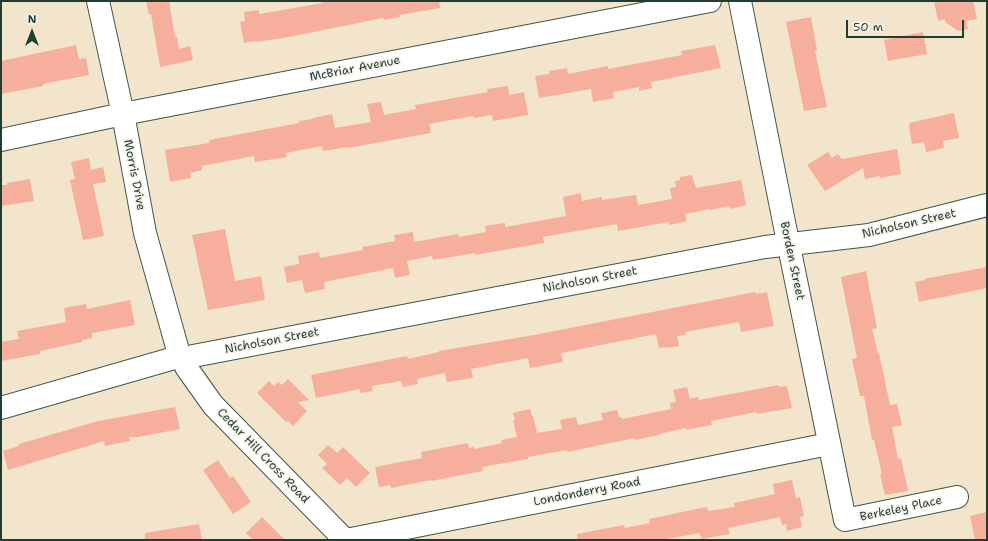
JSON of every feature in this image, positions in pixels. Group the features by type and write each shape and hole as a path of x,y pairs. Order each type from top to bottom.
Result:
{"street":[{"name":"Morris Drive","path":"98,1 123,114 145,233 182,357"},
{"name":"McBriar Avenue","path":"1,140 123,114 710,1"},
{"name":"Borden Street","path":"740,1 845,520"},
{"name":"Nicholson Street","path":"1,408 182,357 765,247 869,235 987,205"},
{"name":"Cedar Hill Cross Road","path":"182,357 214,405 346,540"},
{"name":"Londonderry Road","path":"346,540 829,444"},
{"name":"Berkeley Place","path":"845,520 957,498"}],"building":[{"path":"146,1 169,1 175,37 177,37 179,49 190,46 193,60 160,67 151,14 149,15"},
{"path":"323,1 439,1 440,8 399,15 400,17 384,20 383,18 284,38 244,43 240,22 245,21 244,12 259,10 259,14 323,3"},
{"path":"934,1 973,1 977,19 966,21 968,29 958,31 945,22 945,19 938,21"},
{"path":"811,17 817,50 815,51 827,107 804,111 786,22"},
{"path":"923,32 927,54 888,61 884,40"},
{"path":"76,45 79,59 86,58 89,75 1,94 1,61"},
{"path":"715,45 721,68 651,82 652,88 639,91 639,87 613,92 614,98 593,102 591,89 539,98 535,76 549,74 549,71 567,68 568,74 608,66 608,69 682,55 681,51"},
{"path":"508,86 509,95 524,92 528,115 493,121 492,115 474,118 473,116 429,124 431,133 323,151 322,146 286,153 287,157 255,162 254,156 202,166 202,170 190,173 191,178 170,182 165,150 209,143 209,140 299,123 299,121 332,114 335,128 371,122 367,104 381,102 384,115 416,109 415,105 488,92 487,89"},
{"path":"954,113 959,138 943,141 944,148 926,152 924,142 912,144 909,123"},
{"path":"897,149 901,174 865,179 863,168 825,191 807,165 828,152 832,158 838,154 842,159"},
{"path":"89,158 91,170 103,167 106,182 93,184 104,236 83,240 70,180 75,179 71,162"},
{"path":"692,175 696,188 741,180 746,205 730,209 729,206 685,214 687,221 669,225 669,222 618,231 617,224 543,237 544,243 475,255 475,253 433,260 432,256 407,261 410,275 395,278 393,268 324,282 325,289 305,293 302,280 287,283 284,267 299,264 298,256 319,252 320,258 363,250 362,247 395,241 394,235 413,232 414,242 458,234 459,237 486,232 485,226 505,223 505,227 566,216 563,197 581,193 582,201 602,197 602,200 636,195 638,205 672,199 670,188 676,187 675,181 680,180 680,177"},
{"path":"30,179 34,201 1,206 1,185 7,185 7,183"},
{"path":"225,229 235,281 261,276 265,300 208,310 192,235"},
{"path":"987,267 987,288 919,302 915,282"},
{"path":"866,271 877,328 872,329 878,354 879,353 890,405 897,404 902,425 892,427 898,459 901,458 908,491 885,495 880,474 882,474 874,440 872,440 864,396 860,396 852,359 857,358 841,277"},
{"path":"755,292 756,294 767,292 774,326 741,332 739,322 685,332 685,335 677,336 679,346 659,348 656,334 561,353 563,362 530,368 528,358 471,369 473,378 447,382 445,373 417,379 418,384 403,387 401,381 372,386 373,391 360,393 360,389 316,398 311,375 407,356 408,359 439,351 534,335"},
{"path":"130,300 135,325 92,333 92,338 82,340 82,342 40,351 40,354 1,361 1,342 19,339 17,331 66,322 64,308 86,304 87,309"},
{"path":"288,379 309,400 298,402 307,411 293,426 288,421 286,422 257,393 269,381 274,386 278,382 282,385"},
{"path":"779,385 779,387 787,386 792,408 757,414 756,412 711,421 712,425 686,430 686,428 635,440 635,438 567,452 567,450 528,457 528,459 482,467 483,471 431,481 391,488 390,485 379,487 375,467 422,458 421,452 468,443 469,448 474,447 474,449 502,443 501,440 517,437 513,413 530,409 537,433 562,429 560,420 576,417 578,425 603,420 601,413 617,410 619,417 622,419 671,409 670,403 676,402 673,390 687,387 690,399 698,397 699,400"},
{"path":"175,407 180,429 138,437 129,437 130,441 105,446 104,441 8,470 3,451 19,446 19,444 98,421"},
{"path":"328,445 337,453 343,447 370,473 356,487 347,478 340,485 322,468 327,464 318,455"},
{"path":"218,460 230,478 233,476 251,502 233,514 203,470"},
{"path":"792,480 796,498 800,497 804,516 800,517 802,527 787,531 786,524 782,525 780,517 728,528 730,534 702,539 699,533 662,540 578,540 577,534 624,525 625,528 650,523 649,519 707,507 708,511 735,507 734,503 775,494 773,484"},
{"path":"987,512 987,540 975,540 970,516"},
{"path":"262,517 285,540 253,540 246,533"},
{"path":"199,524 202,540 145,540 145,533"}]}
